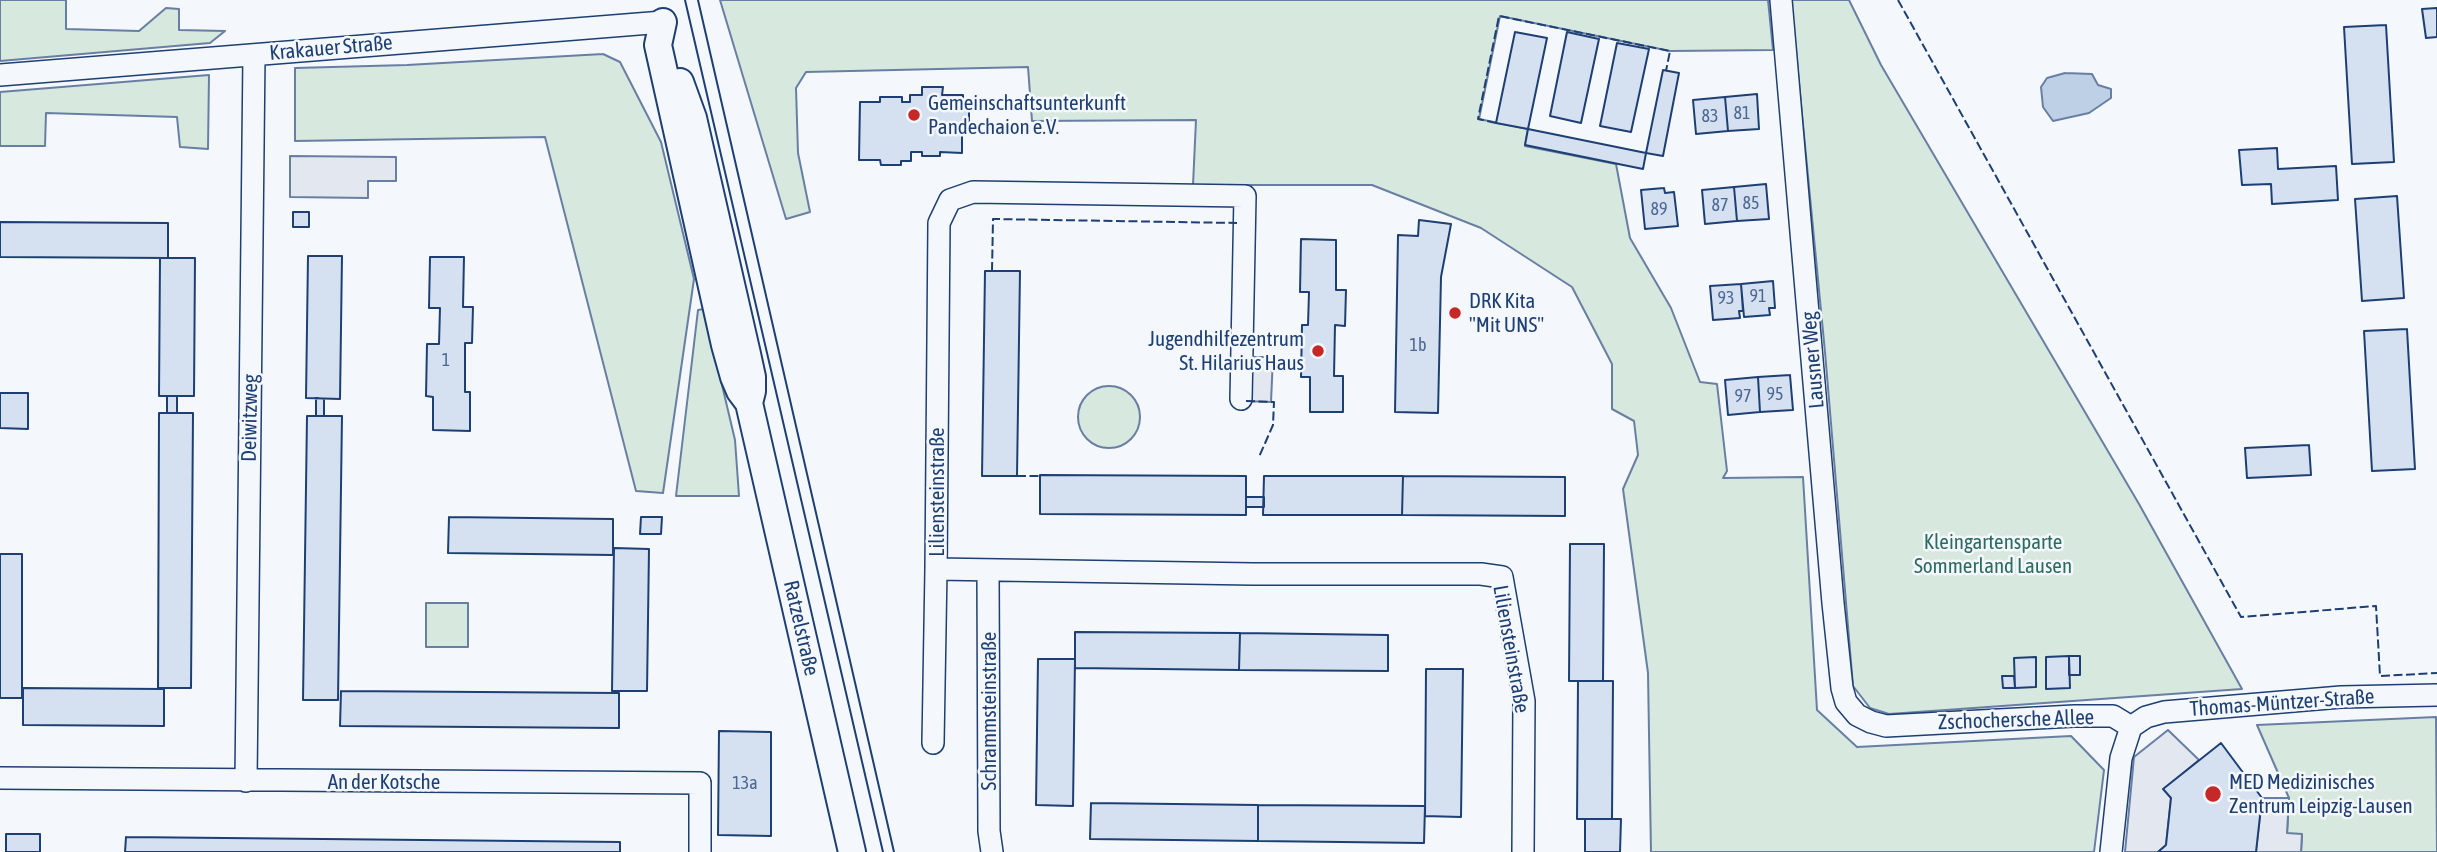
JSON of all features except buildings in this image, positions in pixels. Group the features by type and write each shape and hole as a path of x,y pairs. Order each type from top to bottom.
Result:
{"main road":[{"name":"Ratzelstraße","path":"660,11 668,28 679,77 694,118 752,377 749,403 852,852"}],"street":[{"name":"Lausner Weg","path":"1781,0 1842,688 1846,702 1857,715"},
{"name":"Krakauer Straße","path":"0,75 254,55 660,11"},
{"name":"Deiwitzweg","path":"246,781 254,55"},
{"name":"Liliensteinstraße","path":"1241,399 1245,196 973,192 950,200 939,223 936,569 1481,574 1502,577 1524,701 1523,852"},
{"path":"933,743 936,569"},
{"name":"Schrammsteinstraße","path":"988,570 989,831 992,852"},
{"name":"Thomas-Müntzer-Straße","path":"2131,727 2146,717 2164,712 2341,697 2437,695"},
{"name":"Zschochersche Allee","path":"1857,715 1886,726 2113,716 2131,727"},
{"path":"2111,852 2121,758 2131,727"},
{"name":"An der Kotsche","path":"0,778 700,783 699,852"}],"green space":[{"path":"0,0 66,0 66,29 139,31 166,8 179,9 179,30 225,31 210,43 0,61"},
{"path":"720,0 1768,0 1773,50 1670,51 1500,16 1479,119 1528,129 1525,146 1616,164 1630,238 1671,308 1700,382 1717,384 1727,471 1723,478 1803,477 1817,710 1857,747 2071,736 2104,770 2094,852 1651,852 1648,673 1623,489 1638,455 1634,421 1612,409 1612,364 1572,287 1481,228 1372,185 1193,185 1196,120 1032,121 1028,67 806,72 796,88 798,153 810,212 786,219"},
{"name":"Kleingartensparte Sommerland Lausen","path":"1791,0 1849,0 1881,65 2139,504 2242,689 1889,714 1870,708 1853,686 1825,352"},
{"path":"603,54 620,62 661,142 694,279 663,493 636,491 545,137 295,141 295,68"},
{"path":"209,75 208,149 180,147 177,117 46,113 45,146 0,146 0,92"},
{"path":"704,309 735,440 739,496 676,496 698,310"},
{"path":"1109,386 1131,395 1140,417 1131,439 1109,448 1087,439 1078,417 1087,395"},
{"path":"426,603 468,603 468,647 426,647"},
{"path":"2436,717 2437,852 2301,852 2302,835 2287,834 2289,798 2257,725"}],"shaded area":[{"path":"290,156 396,157 396,181 368,181 368,198 290,197"},
{"path":"1245,351 1254,357 1273,357 1271,402 1243,401"},
{"path":"2168,730 2199,760 2164,789 2171,798 2166,845 2158,852 2125,852 2134,757"},
{"path":"2262,798 2289,798 2287,833 2302,834 2301,852 2256,852"}],"water":[{"path":"2065,73 2092,74 2098,85 2111,89 2111,98 2089,113 2053,121 2043,107 2041,87 2047,78"}],"tram line":[{"path":"685,0 883,852"},
{"path":"698,0 894,852"}],"fence":[{"path":"1898,0 2241,617 2376,606 2380,676 2437,673"},
{"path":"1496,123 1478,119 1499,16 1670,51 1666,71"},
{"path":"992,271 993,219 1237,223"},
{"path":"1246,401 1274,402 1273,425 1259,457"},
{"path":"1017,476 1040,476"}],"place":[{"name":"Gemeinschaftsunterkunft Pandechaion e.V.","path":"914,115"},
{"name":"DRK Kita \"Mit UNS\"","path":"1455,313"},
{"name":"Jugendhilfezentrum St. Hilarius Haus","path":"1318,351"},
{"name":"MED Medizinisches Zentrum Leipzig-Lausen","path":"2213,794"}]}
